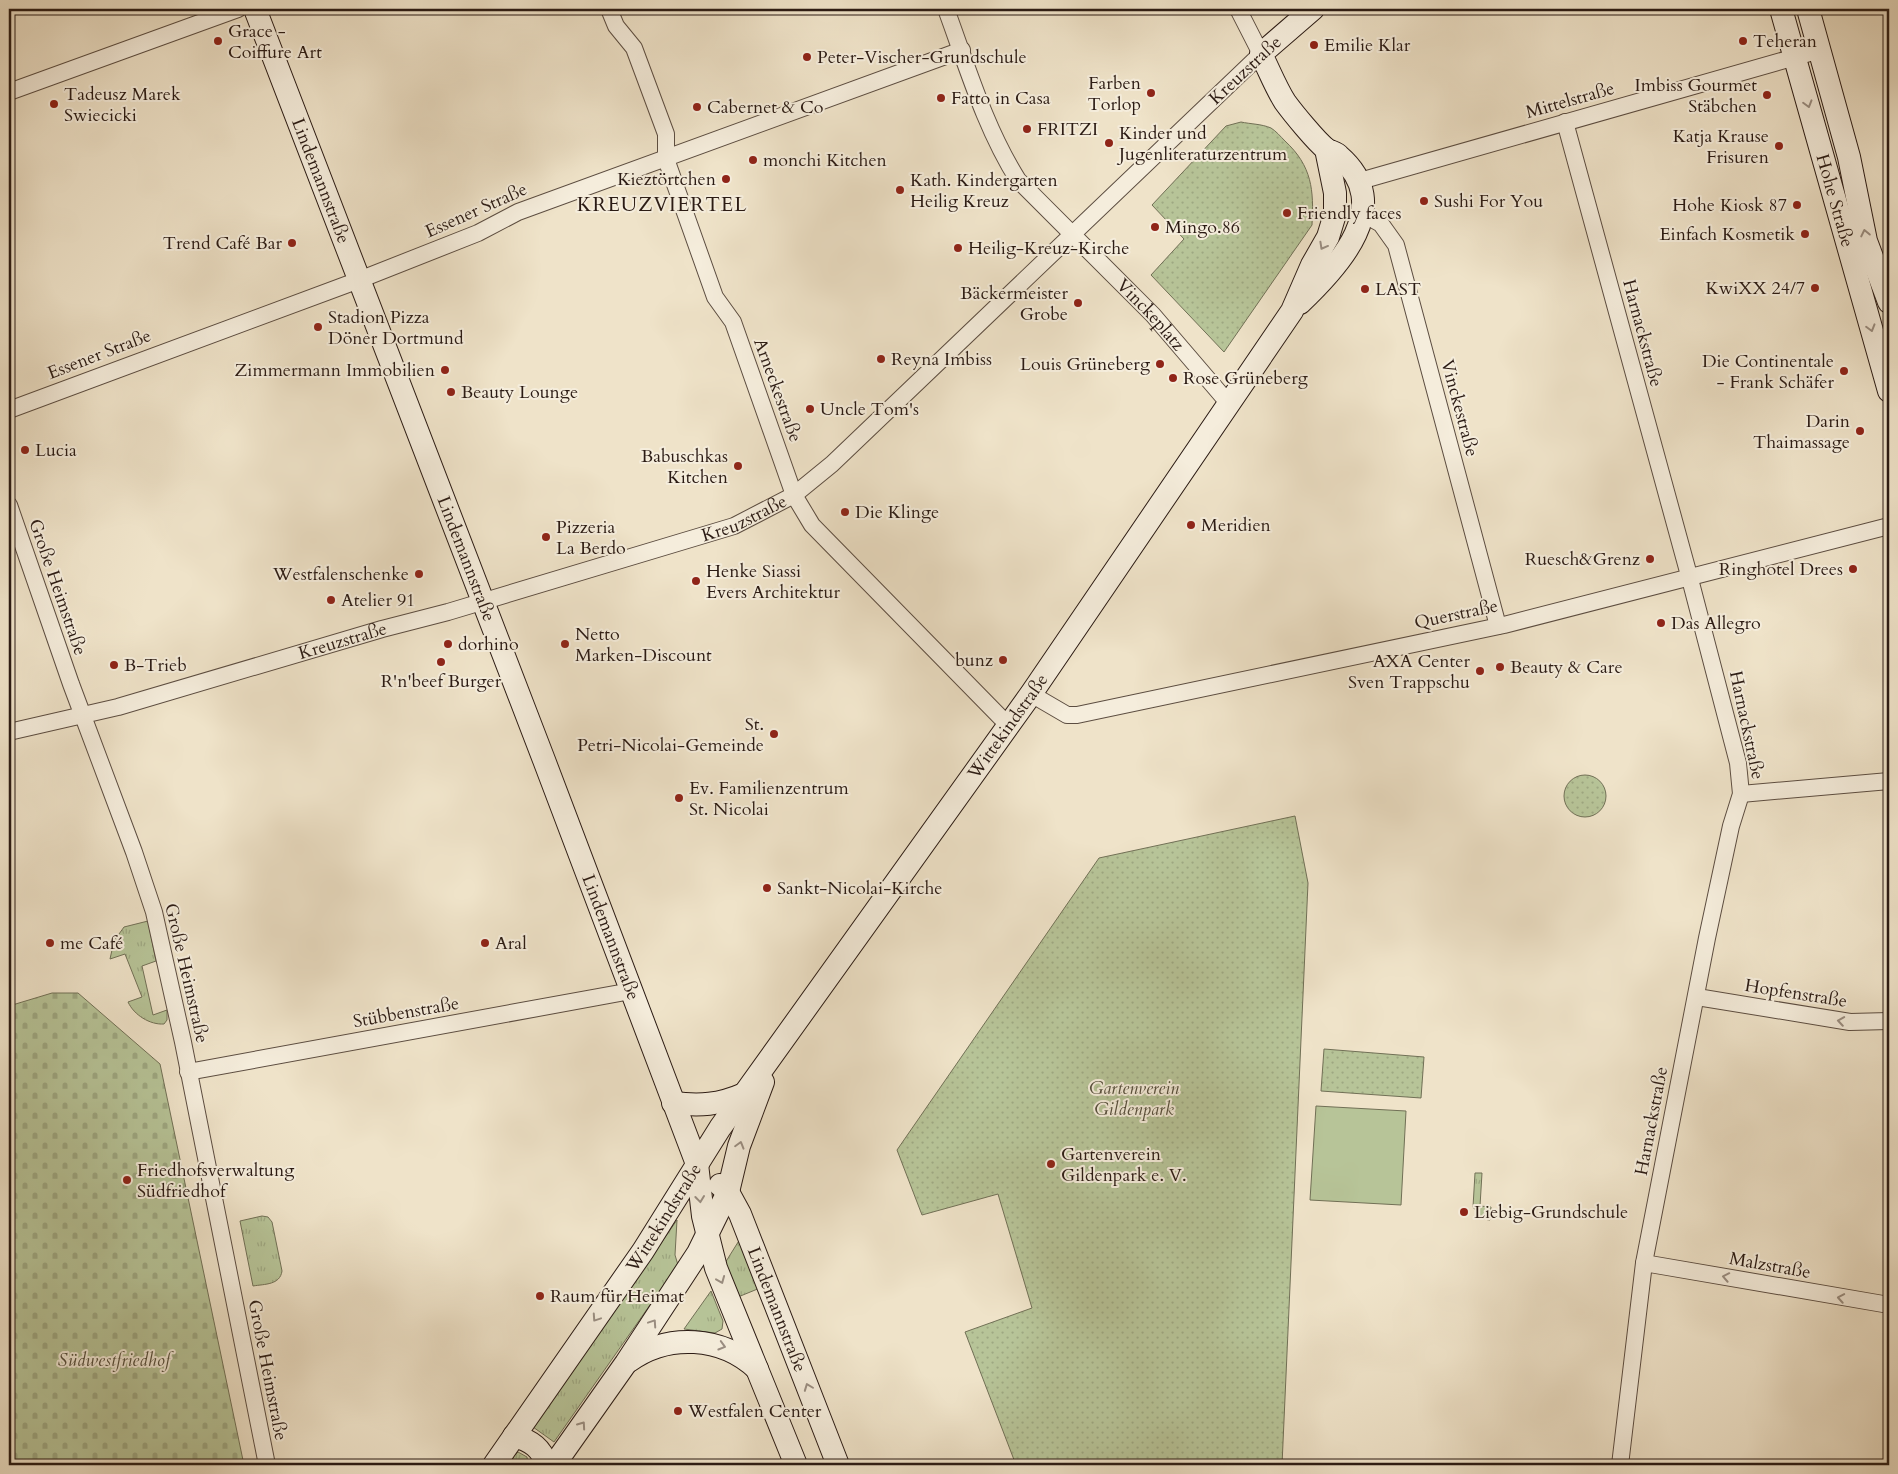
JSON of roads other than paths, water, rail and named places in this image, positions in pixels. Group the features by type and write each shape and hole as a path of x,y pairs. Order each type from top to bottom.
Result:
{"main road":[{"name":"Lindemannstraße","path":"255,9 697,1164 707,1234 716,1268 796,1465"},
{"name":"Kreuzstraße","path":"1261,54 1313,9"},
{"name":"Hohe Straße","path":"1781,9 1889,391"},
{"name":"Hohe Straße","path":"1808,9 1849,157 1866,241 1885,277 1889,302"},
{"path":"1261,54 1286,103 1326,149 1339,155 1360,181 1364,196 1363,214 1344,255 1328,276 1292,311"},
{"path":"1230,405 1292,311 1312,265 1328,237 1335,214 1335,194 1326,149"},
{"name":"Wittekindstraße","path":"494,1465 643,1251 697,1164 744,1094 1031,694 1230,405"},
{"name":"Wittekindstraße","path":"554,1465 626,1363 698,1253 728,1192 739,1146 750,1113 781,1045"},
{"path":"673,1103 717,1104 744,1094"},
{"name":"Lindemannstraße","path":"697,1164 728,1192 748,1232 838,1465"},
{"path":"626,1363 643,1351 662,1345 684,1342 715,1344 731,1349 759,1370"},
{"path":"514,1436 533,1443 541,1451 547,1465"}],"street":[{"path":"9,92 238,9"},
{"name":"Arneckestraße","path":"609,9 616,26 634,48 666,134 666,159 715,297 733,322 794,494 812,525 1008,725"},
{"name":"Vinckeplatz","path":"946,9 1004,158 1018,180 1153,315 1230,405"},
{"path":"1238,9 1261,54"},
{"name":"Essener Straße","path":"9,410 359,280 478,233 518,212 962,50"},
{"name":"Mittelstraße","path":"1360,181 1820,50"},
{"name":"Kreuzstraße","path":"9,732 118,707 734,526 794,494 832,464 1261,54"},
{"name":"Harnackstraße","path":"1565,122 1690,579 1738,763 1741,794 1731,826 1644,1262 1620,1465"},
{"name":"Vinckestraße","path":"1363,214 1381,224 1396,245 1498,626"},
{"path":"1861,290 1885,277"},
{"name":"Große Heimstraße","path":"9,505 154,912 267,1465"},
{"name":"Querstraße","path":"1031,694 1067,715 1077,715 1498,626 1690,579 1889,526"},
{"path":"1741,794 1889,781"},
{"name":"Stübbenstraße","path":"188,1072 631,991"},
{"name":"Hopfenstraße","path":"1697,997 1850,1022 1889,1021"},
{"name":"Malzstraße","path":"1644,1262 1889,1305"}],"place":[{"name":"Grace - Coiffure Art","path":"218,41"},
{"name":"Teheran","path":"1743,41"},
{"name":"Emilie Klar","path":"1314,45"},
{"name":"Peter-Vischer-Grundschule","path":"807,57"},
{"name":"Farben Torlop","path":"1151,93"},
{"name":"Imbiss Gourmet Stäbchen","path":"1767,95"},
{"name":"Fatto in Casa","path":"941,98"},
{"name":"Tadeusz Marek Swiecicki","path":"54,104"},
{"name":"Cabernet & Co","path":"697,107"},
{"name":"FRITZI","path":"1027,129"},
{"name":"Kinder und Jugenliteraturzentrum","path":"1109,143"},
{"name":"Katja Krause Frisuren","path":"1779,146"},
{"name":"monchi Kitchen","path":"753,160"},
{"name":"Kieztörtchen","path":"726,179"},
{"name":"Kath. Kindergarten Heilig Kreuz","path":"900,190"},
{"name":"Sushi For You","path":"1424,201"},
{"name":"Hohe Kiosk 87","path":"1797,205"},
{"name":"Friendly faces","path":"1287,213"},
{"name":"Mingo.86","path":"1155,227"},
{"name":"Einfach Kosmetik","path":"1805,234"},
{"name":"Trend Café Bar","path":"292,243"},
{"name":"Heilig-Kreuz-Kirche","path":"958,248"},
{"name":"KwiXX 24/7","path":"1815,288"},
{"name":"LAST","path":"1365,289"},
{"name":"Bäckermeister Grobe","path":"1078,303"},
{"name":"Stadion Pizza Döner Dortmund","path":"318,327"},
{"name":"Reyna Imbiss","path":"881,359"},
{"name":"Louis Grüneberg","path":"1160,364"},
{"name":"Zimmermann Immobilien","path":"445,370"},
{"name":"Die Continentale - Frank Schäfer","path":"1844,371"},
{"name":"Rose Grüneberg","path":"1173,378"},
{"name":"Beauty Lounge","path":"451,392"},
{"name":"Uncle Tom's","path":"810,409"},
{"name":"Darin Thaimassage","path":"1860,431"},
{"name":"Lucia","path":"25,450"},
{"name":"Babuschkas Kitchen","path":"738,466"},
{"name":"Die Klinge","path":"845,512"},
{"name":"Meridien","path":"1191,525"},
{"name":"Pizzeria La Berdo","path":"546,537"},
{"name":"Ruesch&Grenz","path":"1650,559"},
{"name":"Ringhotel Drees","path":"1853,569"},
{"name":"Westfalenschenke","path":"419,574"},
{"name":"Henke Siassi Evers Architektur","path":"696,581"},
{"name":"Atelier 91","path":"331,600"},
{"name":"Das Allegro","path":"1661,623"},
{"name":"dorhino","path":"448,644"},
{"name":"Netto Marken-Discount","path":"565,644"},
{"name":"bunz","path":"1003,660"},
{"name":"R'n'beef Burger","path":"441,662"},
{"name":"B-Trieb","path":"114,665"},
{"name":"Beauty & Care","path":"1500,667"},
{"name":"AXA Center Sven Trappschu","path":"1480,671"},
{"name":"St. Petri-Nicolai-Gemeinde","path":"774,734"},
{"name":"Ev. Familienzentrum St. Nicolai","path":"679,798"},
{"name":"Sankt-Nicolai-Kirche","path":"767,888"},
{"name":"me Café","path":"50,943"},
{"name":"Aral","path":"485,943"},
{"name":"Gartenverein Gildenpark e. V.","path":"1051,1164"},
{"name":"Friedhofsverwaltung Südfriedhof","path":"127,1180"},
{"name":"Liebig-Grundschule","path":"1464,1212"},
{"name":"Raum für Heimat","path":"540,1296"},
{"name":"Westfalen Center","path":"678,1411"}],"district":[{"name":"KREUZVIERTEL","path":"662,204"}],"park label":[{"name":"Gartenverein Gildenpark","path":"1134,1098"},
{"name":"Südwestfriedhof","path":"114,1360"}]}
